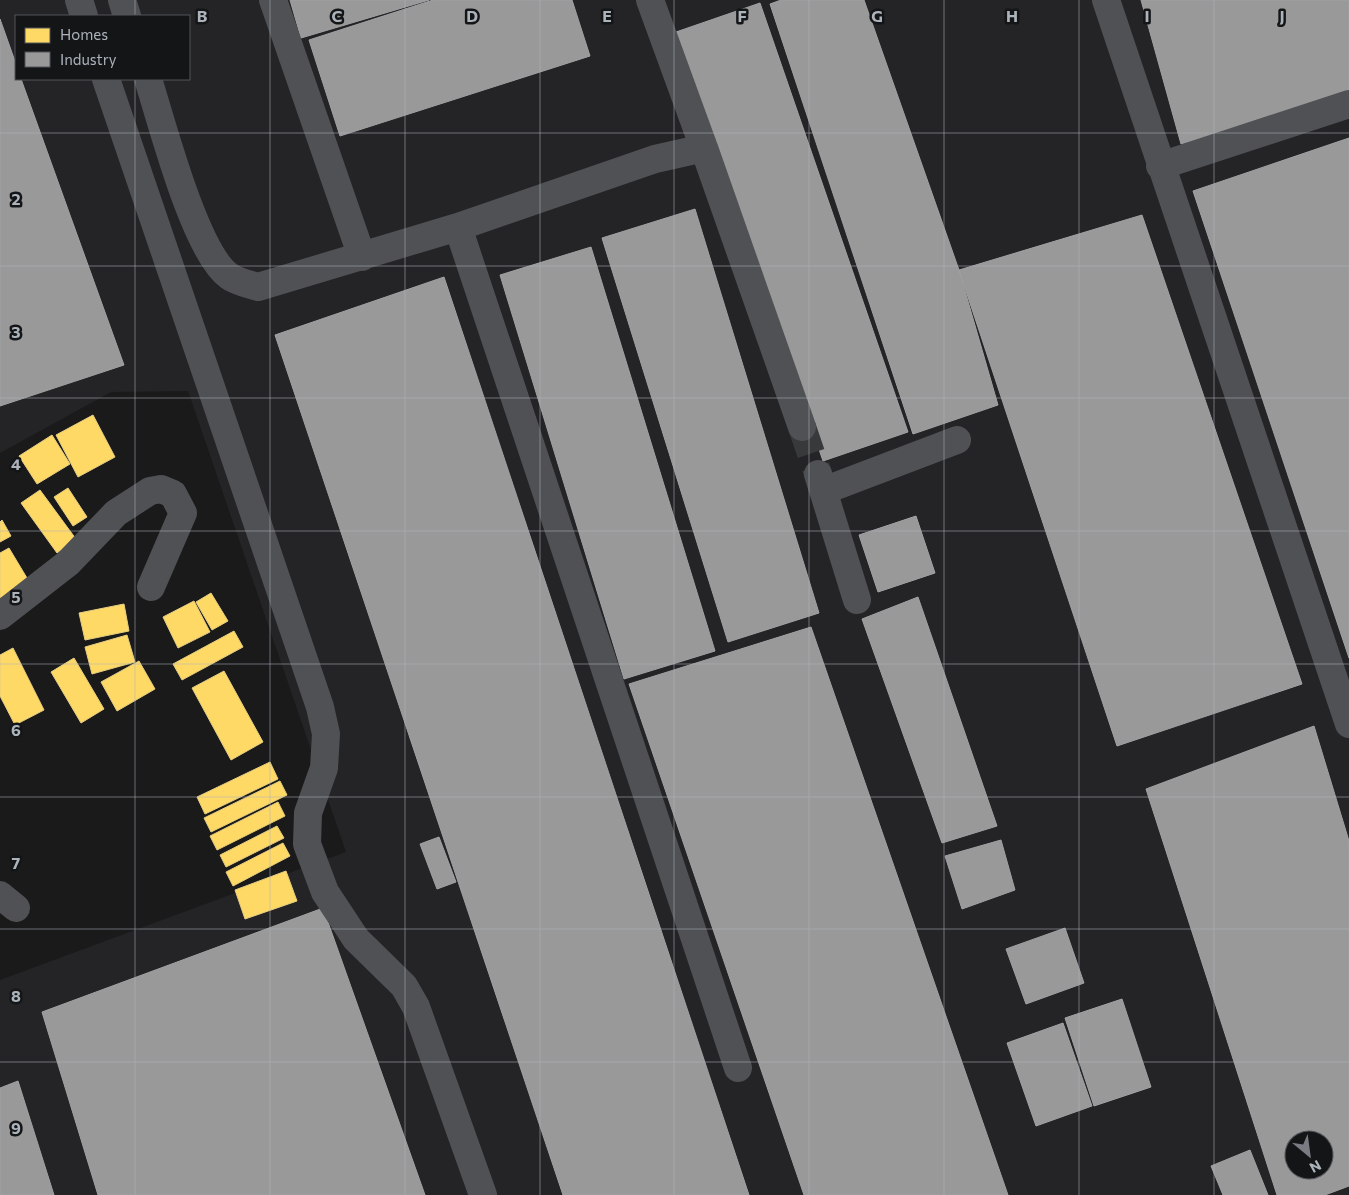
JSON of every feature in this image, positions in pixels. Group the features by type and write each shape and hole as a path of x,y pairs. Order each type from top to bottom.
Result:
{"street":[{"path":"79,0 84,15"},
{"path":"122,0 127,15"},
{"path":"273,0 362,257"},
{"path":"650,0 802,426"},
{"path":"1106,0 1160,166 1349,724"},
{"path":"106,80 320,707 326,734 324,768 308,813 306,844 325,892 356,939 404,986 416,1007 483,1195"},
{"path":"148,80 196,227 212,259 230,277 258,287 458,227 655,159 704,148"},
{"path":"1160,166 1349,104"},
{"path":"458,227 738,1068"},
{"path":"857,600 820,483 957,440"},
{"path":"0,616 68,564 116,513 150,491 162,488 173,494 183,512 151,587"}],"shaded area":[{"path":"0,0 1349,0 1349,1195 0,1195 0,980 346,852 188,391 111,392 0,453"}],"building: Homes":[{"path":"93,415 115,457 78,477 56,435"},
{"path":"52,435 70,464 37,484 19,456"},
{"path":"68,488 87,517 73,526 54,497"},
{"path":"40,490 76,539 57,553 21,503"},
{"path":"2,520 11,536 0,542 0,522"},
{"path":"9,548 30,583 2,600 0,597 0,553"},
{"path":"211,593 228,621 212,630 196,602"},
{"path":"194,601 210,632 178,648 163,617"},
{"path":"124,604 129,631 85,640 79,613"},
{"path":"234,631 243,647 182,680 173,664"},
{"path":"127,635 135,662 92,674 85,647"},
{"path":"13,648 44,710 15,725 0,696 0,655"},
{"path":"74,658 104,709 81,723 51,672"},
{"path":"139,661 155,689 117,711 101,682"},
{"path":"224,671 263,742 231,760 192,688"},
{"path":"270,762 278,779 205,814 197,797"},
{"path":"280,781 287,795 211,832 204,818"},
{"path":"278,802 285,816 217,850 210,836"},
{"path":"277,826 284,838 226,867 220,855"},
{"path":"283,843 290,856 233,886 226,872"},
{"path":"286,871 297,901 245,919 235,890"}],"building: Industry":[{"path":"290,0 429,0 301,38"},
{"path":"433,0 572,0 590,56 340,136 309,40"},
{"path":"781,0 864,0 959,270 998,405 913,434 770,4"},
{"path":"1141,0 1349,0 1349,97 1181,144"},
{"path":"760,3 908,432 823,461 676,32"},
{"path":"0,19 15,61 15,80 21,80 124,365 0,406"},
{"path":"1349,138 1349,658 1193,191"},
{"path":"695,209 819,613 728,642 602,238"},
{"path":"1142,215 1302,684 1117,746 959,270"},
{"path":"591,247 715,651 624,679 500,275"},
{"path":"444,277 749,1195 563,1195 275,335"},
{"path":"916,516 935,573 878,592 859,535"},
{"path":"918,597 997,826 942,843 862,619"},
{"path":"811,627 1008,1195 804,1195 629,684"},
{"path":"1314,726 1349,841 1349,1186 1325,1195 1277,1195 1146,789"},
{"path":"439,837 456,882 437,889 420,844"},
{"path":"1001,840 1015,890 962,909 945,856"},
{"path":"323,908 425,1195 98,1195 42,1012"},
{"path":"1065,928 1084,983 1026,1004 1006,949"},
{"path":"1122,999 1151,1087 1094,1106 1065,1018"},
{"path":"1063,1023 1092,1106 1036,1126 1007,1043"},
{"path":"18,1081 54,1195 0,1195 0,1088"},
{"path":"1250,1150 1268,1195 1223,1195 1211,1166"}],"tunnel":[{"path":"802,427 818,474"}]}
